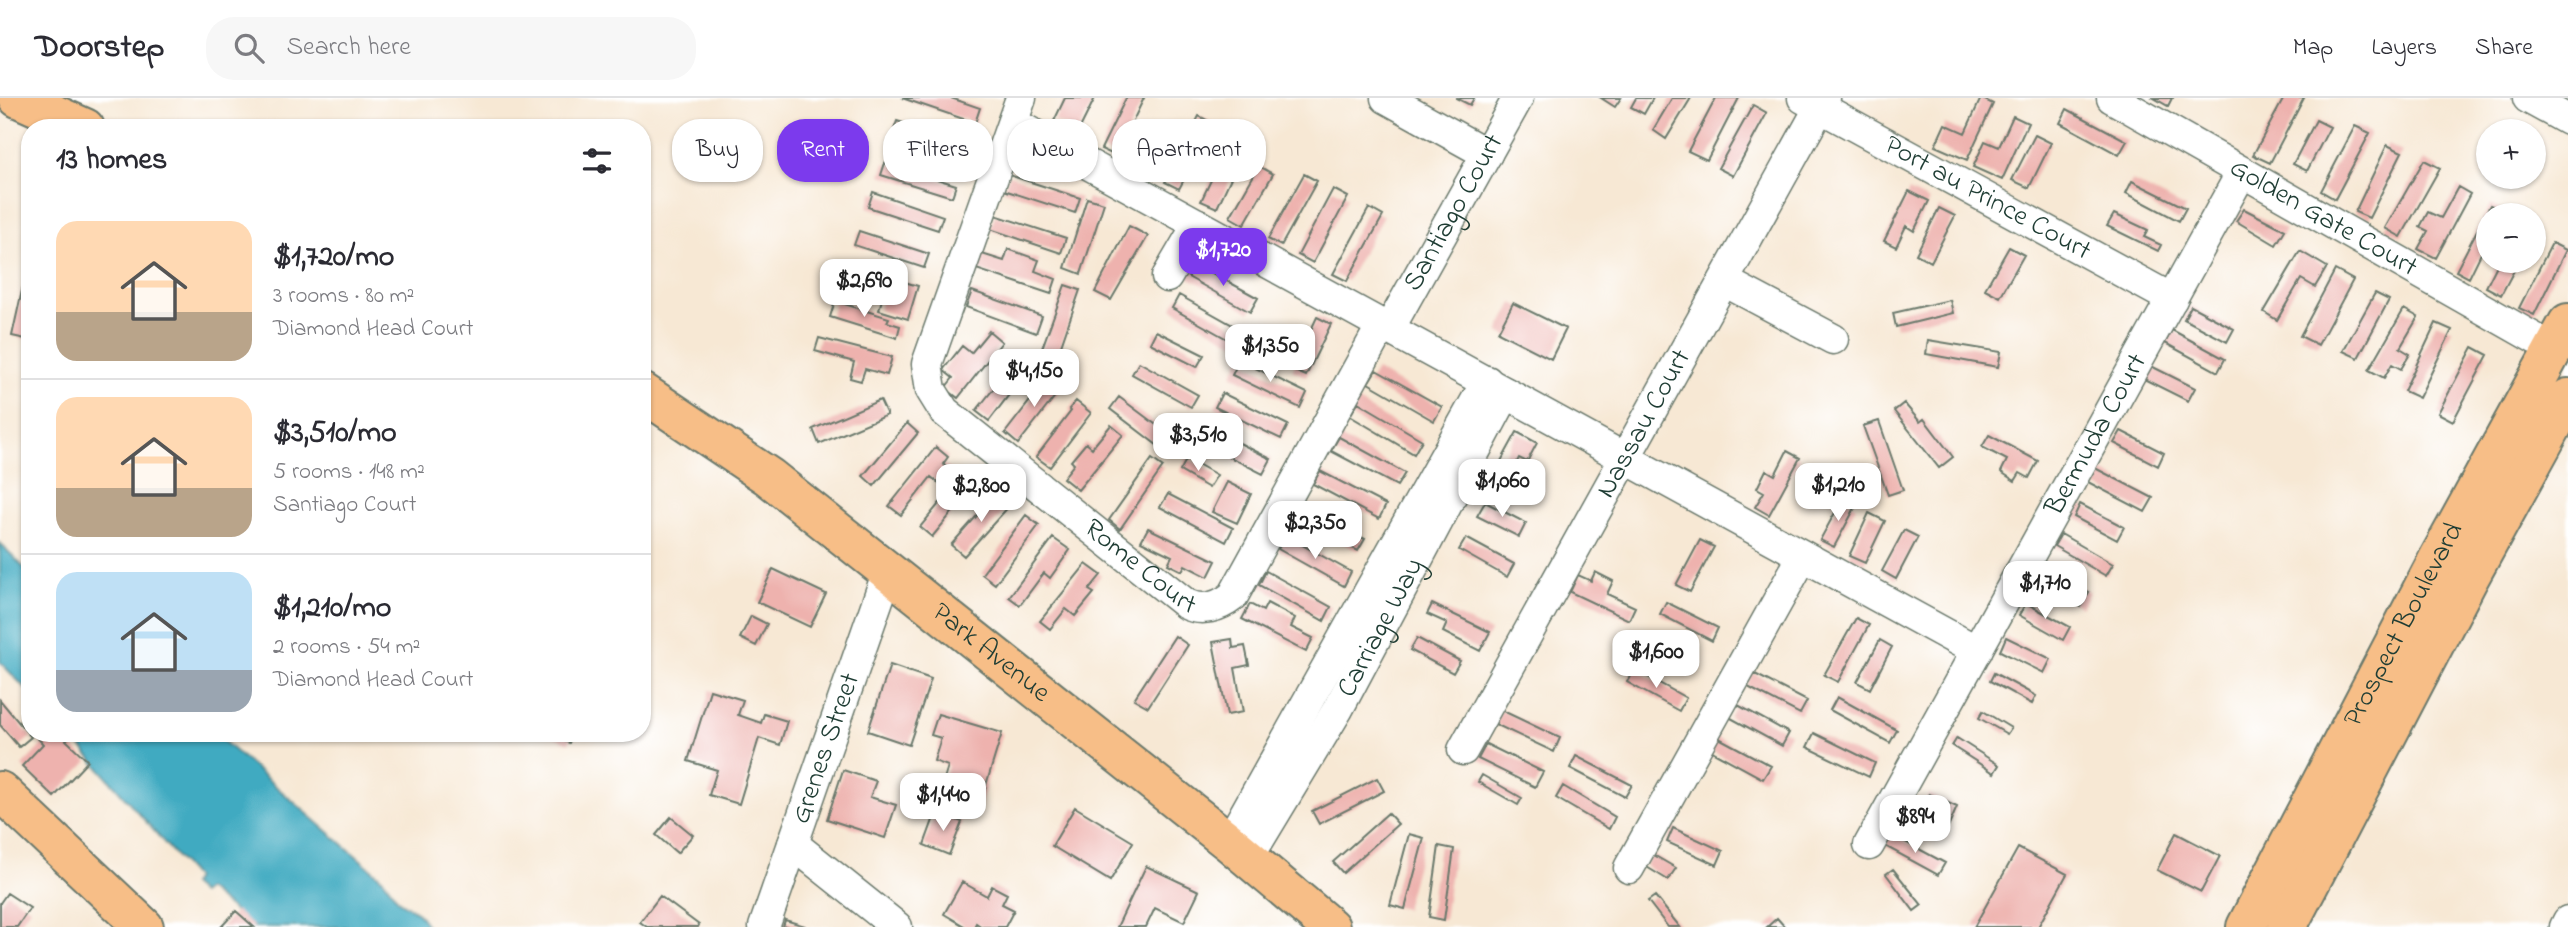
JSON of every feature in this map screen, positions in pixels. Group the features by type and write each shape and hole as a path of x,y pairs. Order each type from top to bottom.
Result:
{"main road":[{"path":"18,98 65,119"},
{"name":"Prospect Boulevard","path":"2287,927 2453,570 2552,331"},
{"name":"Park Avenue","path":"651,398 769,477 1239,850 1330,927"},
{"name":"Prospect Boulevard","path":"2246,927 2453,570 2568,398"},
{"path":"0,791 144,927"}],"street":[{"path":"1386,98 1487,153"},
{"name":"Santiago Court","path":"1209,607 1224,604 1233,596 1518,98"},
{"name":"Golden Gate Court","path":"2112,98 2242,172 2552,331"},
{"path":"2528,98 2568,120"},
{"name":"Nassau Court","path":"1464,750 1724,281 1816,101"},
{"name":"Port au Prince Court","path":"1816,101 2172,299"},
{"path":"1017,110 1198,224 1977,651"},
{"name":"Rome Court","path":"1017,110 927,364 930,390 944,411 1186,604 1195,609 1209,607"},
{"name":"Bermuda Court","path":"1869,845 2242,172"},
{"path":"1167,277 1198,224"},
{"path":"1724,281 1833,339"},
{"name":"Carriage Way","path":"1239,850 1338,709 1496,387"},
{"path":"1629,868 1803,556"},
{"name":"Grenes Street","path":"764,927 888,571"},
{"path":"793,844 897,927"},
{"path":"2565,927 2568,921"}],"water":[{"path":"0,543 21,565 21,684 0,662"},
{"path":"77,742 224,742 384,880 399,901 418,913 428,927 253,927 207,889 201,894 191,885 195,878"}],"building":[{"path":"902,98 951,98 980,108 976,119 963,119"},
{"path":"1065,98 1095,98 1084,119 1055,119"},
{"path":"1126,98 1144,98 1134,119 1116,119"},
{"path":"1456,98 1474,98 1470,105"},
{"path":"1601,98 1621,98 1615,107"},
{"path":"1636,98 1653,98 1644,114 1631,107"},
{"path":"1672,98 1691,98 1666,139 1653,130"},
{"path":"1716,98 1739,98 1707,160 1688,151"},
{"path":"1981,98 1993,104 1967,160 1935,146 1945,124 1965,133"},
{"path":"2154,98 2172,98 2168,106"},
{"path":"2284,98 2304,98 2270,163 2253,155"},
{"path":"1753,105 1767,113 1733,176 1718,168"},
{"path":"2067,109 2127,141 2119,155 2060,123"},
{"path":"2013,116 2028,123 2002,180 1973,167 1985,141 1999,147"},
{"path":"2316,120 2330,127 2307,171 2293,164"},
{"path":"2355,126 2370,133 2335,199 2321,191"},
{"path":"1112,127 1112,154 1101,149"},
{"path":"2035,135 2051,143 2029,188 2012,180"},
{"path":"2387,145 2402,152 2369,218 2355,212"},
{"path":"2424,160 2440,168 2401,237 2385,228"},
{"path":"1266,170 1273,174 1244,225 1230,217 1250,182 1266,182"},
{"path":"1304,174 1317,181 1281,246 1268,239"},
{"path":"1007,181 1031,182 1080,198 1075,213 1004,190"},
{"path":"2132,181 2186,208 2179,221 2126,193"},
{"path":"904,182 946,182 956,185 952,197"},
{"path":"1165,182 1183,182 1179,189"},
{"path":"1210,182 1229,182 1217,208 1201,201"},
{"path":"2458,187 2470,194 2436,258 2418,249 2428,231 2420,227 2428,212 2441,218"},
{"path":"1333,189 1348,197 1313,263 1298,255"},
{"path":"1909,191 1929,201 1914,231 1906,226 1896,247 1884,241"},
{"path":"873,192 943,216 938,230 868,207"},
{"path":"1087,198 1104,203 1081,274 1065,268"},
{"path":"1369,208 1383,216 1347,281 1333,274"},
{"path":"1939,208 1955,216 1931,262 1916,254"},
{"path":"2244,209 2285,230 2276,245 2236,221"},
{"path":"2114,214 2148,230 2144,237 2161,245 2158,251 2107,226"},
{"path":"995,215 1066,238 1061,253 990,229"},
{"path":"1129,226 1148,236 1111,300 1095,292"},
{"path":"859,231 929,254 924,268 854,245"},
{"path":"2476,232 2476,264 2469,278 2456,271"},
{"path":"2552,243 2566,250 2534,315 2519,308 2537,273 2546,273 2546,255"},
{"path":"2009,247 2024,255 2000,297 1985,289"},
{"path":"1008,249 1039,260 1035,271 1056,279 1051,294 976,269 982,254 1004,261"},
{"path":"2300,251 2327,267 2315,287 2301,279 2277,320 2264,312"},
{"path":"1196,264 1258,298 1250,312 1188,277"},
{"path":"847,265 918,286 908,319 879,310 884,292 843,279"},
{"path":"2335,270 2353,280 2318,345 2300,336"},
{"path":"2493,273 2513,273 2501,295 2486,287"},
{"path":"1065,285 1080,290 1057,357 1041,351"},
{"path":"972,291 1042,316 1036,333 966,307"},
{"path":"2375,293 2389,300 2358,358 2343,351"},
{"path":"21,295 21,338 12,336"},
{"path":"1179,295 1243,331 1236,344 1172,308"},
{"path":"1950,300 1953,313 1896,327 1893,313"},
{"path":"835,301 889,318 887,322 900,326 897,338 830,317"},
{"path":"1513,303 1566,329 1551,359 1498,332"},
{"path":"2191,306 2234,329 2227,342 2184,319"},
{"path":"2404,309 2418,317 2400,348 2410,354 2401,369 2392,364 2384,378 2369,370"},
{"path":"1317,317 1331,324 1306,376 1292,370"},
{"path":"2436,323 2452,330 2419,398 2404,391"},
{"path":"2172,330 2225,359 2218,372 2165,343"},
{"path":"989,331 1002,342 958,398 945,388 953,378 943,370 962,346 971,353"},
{"path":"1156,331 1204,355 1197,367 1150,343"},
{"path":"819,338 892,357 887,375 865,369 861,381 850,378 854,362 815,351"},
{"path":"1928,340 2001,352 1998,367 1926,354"},
{"path":"2473,347 2488,355 2453,421 2438,413"},
{"path":"1021,354 1033,363 989,421 976,411"},
{"path":"1239,360 1307,393 1300,408 1232,375"},
{"path":"1139,362 1198,395 1191,407 1132,374"},
{"path":"2151,366 2195,388 2188,401 2144,379"},
{"path":"1376,370 1442,407 1434,421 1368,383"},
{"path":"1050,375 1063,386 1018,444 1005,433"},
{"path":"1222,393 1288,425 1281,439 1215,407"},
{"path":"1119,397 1179,442 1170,455 1110,409"},
{"path":"880,400 887,415 819,444 813,429"},
{"path":"1076,401 1091,413 1050,467 1036,457"},
{"path":"1358,402 1422,440 1414,454 1350,416"},
{"path":"1904,403 1920,422 1924,419 1953,457 1939,468 1894,411"},
{"path":"1879,421 1903,490 1888,495 1863,426"},
{"path":"907,423 918,433 874,486 863,476"},
{"path":"1111,425 1123,435 1078,490 1063,478 1074,464 1071,461 1086,443 1092,448"},
{"path":"1204,425 1271,459 1263,474 1196,440"},
{"path":"2121,431 2164,453 2158,466 2114,443"},
{"path":"1517,432 1537,443 1527,462 1519,458 1502,490 1489,483"},
{"path":"1989,435 2038,461 2029,478 2020,473 2015,481 2001,472 2007,460 1982,447"},
{"path":"1339,437 1405,473 1397,486 1331,451"},
{"path":"936,447 948,457 943,464 956,474 945,488 931,477 901,515 889,506"},
{"path":"1787,451 1800,458 1769,515 1755,507 1764,492 1757,488 1766,470 1775,475"},
{"path":"1187,458 1217,475 1209,488 1180,471"},
{"path":"1152,459 1163,467 1120,529 1109,520"},
{"path":"2093,467 2153,498 2145,512 2086,481"},
{"path":"966,471 978,481 932,537 920,527"},
{"path":"1320,471 1386,505 1379,519 1313,484"},
{"path":"1227,482 1251,494 1237,523 1212,512"},
{"path":"998,492 1011,504 964,556 951,545"},
{"path":"1168,494 1233,528 1226,542 1160,507"},
{"path":"1843,498 1856,506 1834,547 1820,540"},
{"path":"1485,502 1526,523 1519,537 1477,516"},
{"path":"2080,504 2124,527 2117,540 2074,517"},
{"path":"1308,509 1365,539 1358,551 1301,521"},
{"path":"1869,513 1885,521 1865,563 1849,556"},
{"path":"1026,515 1039,525 995,584 982,574"},
{"path":"1148,528 1216,561 1208,577 1185,565 1182,571 1168,564 1172,556 1141,541"},
{"path":"1904,530 1918,537 1896,579 1882,571"},
{"path":"2061,534 2113,564 2106,576 2054,546"},
{"path":"1286,536 1351,572 1344,586 1278,549"},
{"path":"1053,538 1070,550 1050,578 1044,573 1020,605 1009,597"},
{"path":"1466,538 1514,564 1507,577 1459,550"},
{"path":"1700,540 1714,547 1690,592 1676,585"},
{"path":"1086,564 1101,575 1089,590 1094,593 1075,616 1066,609 1050,629 1040,621"},
{"path":"773,569 826,594 810,627 757,602"},
{"path":"2045,569 2089,592 2081,607 2037,583"},
{"path":"1266,571 1331,607 1324,621 1259,585"},
{"path":"1595,572 1613,581 1607,594 1635,607 1629,620 1570,592 1578,575 1591,581"},
{"path":"1666,602 1718,628 1712,641 1660,614"},
{"path":"1267,603 1295,618 1291,627 1313,638 1306,652 1242,619 1250,604 1263,611"},
{"path":"2026,603 2070,627 2063,640 2019,615"},
{"path":"1432,604 1490,632 1480,651 1443,632 1447,623 1427,614"},
{"path":"751,616 767,624 756,646 740,638"},
{"path":"1856,618 1869,625 1838,682 1824,675"},
{"path":"1175,636 1188,645 1148,707 1134,699"},
{"path":"2006,637 2051,659 2044,673 2000,651"},
{"path":"1417,638 1460,661 1453,673 1410,650"},
{"path":"1232,639 1233,648 1245,646 1249,665 1235,668 1243,712 1227,715 1213,642"},
{"path":"1646,639 1687,662 1683,669 1642,646"},
{"path":"1880,640 1892,647 1870,689 1857,682"},
{"path":"890,665 931,679 909,745 868,731"},
{"path":"1634,669 1686,698 1679,711 1627,682"},
{"path":"1753,673 1807,701 1800,714 1746,686"},
{"path":"1994,673 2036,696 2032,704 1990,681"},
{"path":"710,690 743,700 738,715 761,723 764,714 787,721 780,745 759,738 739,804 709,795 717,770 688,761"},
{"path":"1837,697 1897,730 1890,743 1830,710"},
{"path":"0,700 21,725 21,742 25,742 19,747 0,725"},
{"path":"1736,704 1789,733 1782,746 1729,717"},
{"path":"1501,710 1560,738 1554,752 1495,724"},
{"path":"1983,711 2011,728 2007,734 1979,718"},
{"path":"938,714 1002,733 979,808 939,796 948,766 934,761 941,738 931,735"},
{"path":"1814,733 1875,763 1869,777 1807,747"},
{"path":"1717,737 1771,766 1763,779 1710,750"},
{"path":"1957,738 1999,765 1994,773 1952,746"},
{"path":"41,742 68,742 88,761 54,797 22,766 43,744"},
{"path":"1486,744 1543,772 1535,787 1478,759"},
{"path":"1576,756 1632,785 1625,797 1570,768"},
{"path":"843,770 876,781 870,797 896,805 885,838 827,819"},
{"path":"1482,775 1522,798 1518,805 1478,782"},
{"path":"1377,778 1384,791 1319,824 1312,811"},
{"path":"1563,786 1615,817 1609,829 1556,798"},
{"path":"1929,794 1957,807 1948,828 1919,814"},
{"path":"1075,807 1133,842 1110,881 1052,846"},
{"path":"936,812 962,822 949,855 924,845"},
{"path":"1388,813 1398,824 1343,873 1333,862"},
{"path":"671,817 693,835 677,853 656,835"},
{"path":"1673,828 1723,851 1717,865 1667,842"},
{"path":"2176,833 2220,856 2201,892 2157,870"},
{"path":"1409,834 1424,838 1405,909 1390,905"},
{"path":"1891,834 1945,863 1938,875 1885,846"},
{"path":"1439,846 1454,849 1444,920 1429,917"},
{"path":"2018,848 2067,874 2038,927 1974,927"},
{"path":"1652,854 1676,868 1668,880 1645,866"},
{"path":"1146,866 1199,891 1184,922 1155,908 1146,927 1117,927"},
{"path":"1893,869 1922,905 1914,911 1886,874"},
{"path":"962,882 987,896 992,886 1007,894 1002,904 1014,910 1005,927 982,927 976,923 974,927 966,927 944,914"},
{"path":"7,893 30,908 17,927 0,927 0,903"},
{"path":"660,896 699,925 698,927 647,927 640,922"},
{"path":"1655,896 1680,927 1668,927 1648,901"},
{"path":"236,911 254,927 221,927"},
{"path":"1777,918 1785,927 1767,927"},
{"path":"785,920 805,926 805,927 783,927"}]}
